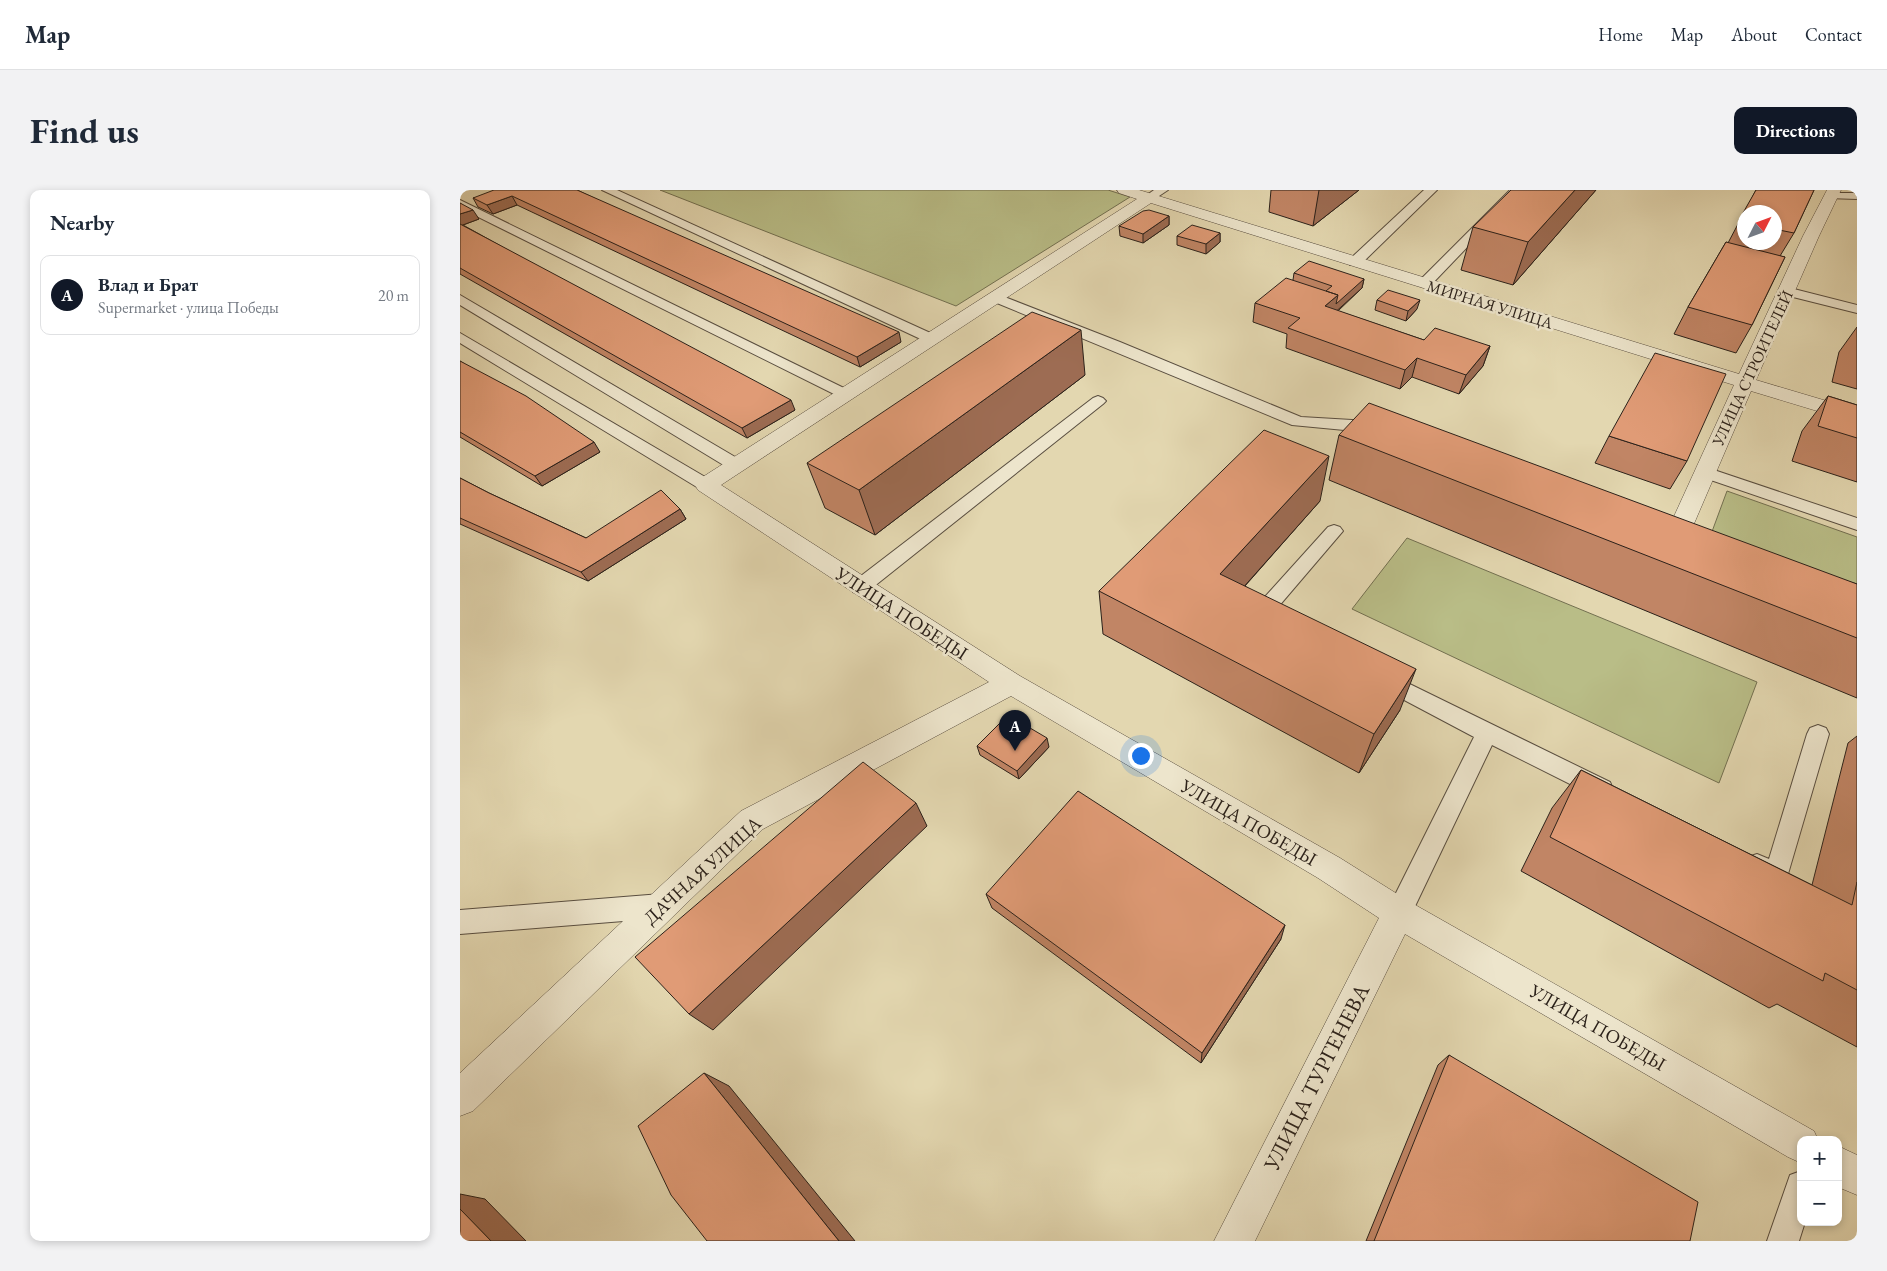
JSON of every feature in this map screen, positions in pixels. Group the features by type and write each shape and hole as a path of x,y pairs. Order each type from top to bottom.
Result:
{"street":[{"name":"МИРНАЯ УЛИЦА","path":"1124,190 1156,194 1355,262 1857,417"},
{"name":"УЛИЦА СТРОИТЕЛЕЙ","path":"1663,544 1705,472 1811,236 1833,193"},
{"path":"706,485 1156,194"},
{"name":"УЛИЦА ПОБЕДЫ","path":"706,485 860,587 1011,683 1329,868 1399,913 1797,1142"},
{"name":"ДАЧНАЯ УЛИЦА","path":"460,1098 752,820 1011,683"},
{"name":"УЛИЦА ТУРГЕНЕВА","path":"1234,1241 1399,913"},
{"path":"1842,1167 1857,1176"}],"lane":[{"path":"608,190 932,339"},
{"path":"1355,262 1431,190"},
{"path":"1425,283 1516,190"},
{"path":"1833,193 1857,196"},
{"path":"460,203 478,196"},
{"path":"460,203 845,394"},
{"path":"1786,291 1854,308 1857,291"},
{"path":"997,298 1298,422 1369,426 1387,433"},
{"path":"460,299 736,465"},
{"path":"460,337 706,485"},
{"path":"860,587 1098,400"},
{"path":"1705,472 1857,524"},
{"path":"1286,629 1260,615 1334,531"},
{"path":"1663,544 1690,554"},
{"path":"1365,670 1487,733 1618,797"},
{"path":"1399,913 1487,733"},
{"path":"1741,857 1776,874 1818,734"},
{"path":"460,922 661,906"},
{"path":"1782,1241 1797,1198"}],"green space":[{"path":"660,190 1108,190 1130,197 956,306"},
{"path":"1727,491 1857,537 1857,594 1710,537"},
{"path":"1407,538 1757,682 1719,783 1352,609"}],"building":[{"path":"494,190 577,190 899,332 857,357 512,196 487,205 473,198"},
{"path":"1511,190 1575,190 1528,242 1473,227"},
{"path":"1756,190 1814,190 1794,233 1782,231 1782,205 1748,205"},
{"path":"460,203 473,210 460,214"},
{"path":"1149,210 1169,216 1143,234 1119,226 1143,211"},
{"path":"460,224 791,400 742,428 460,268"},
{"path":"1192,225 1220,233 1206,244 1177,236"},
{"path":"1726,242 1737,245 1737,250 1757,250 1785,257 1752,325 1688,307"},
{"path":"1309,261 1364,279 1336,304 1338,295 1326,291 1332,286 1294,273"},
{"path":"1286,278 1338,295 1325,306 1424,340 1435,328 1490,346 1466,375 1417,358 1405,370 1288,328 1300,318 1255,303"},
{"path":"1388,290 1420,300 1408,311 1377,300"},
{"path":"1032,312 1081,330 859,490 807,463"},
{"path":"1655,353 1726,374 1687,461 1609,436"},
{"path":"460,361 526,396 594,442 535,476 460,432"},
{"path":"1828,396 1857,405 1857,438 1818,426"},
{"path":"1369,403 1857,584 1857,638 1339,435"},
{"path":"1264,430 1329,456 1220,574 1416,669 1374,734 1099,591"},
{"path":"460,478 586,538 661,490 680,509 581,572 460,518"},
{"path":"1008,715 1047,738 1017,771 977,746"},
{"path":"863,762 916,803 689,1014 635,957"},
{"path":"1581,770 1852,905 1857,882 1857,990 1825,973 1823,981 1550,837"},
{"path":"1078,791 1285,925 1202,1053 986,894"},
{"path":"1449,1055 1698,1202 1690,1241 1374,1241"},
{"path":"704,1073 839,1241 707,1241 671,1195 638,1126"},
{"path":"460,1209 491,1241 460,1241"}],"place":[{"name":"Влад и Брат","path":"1015,751"}]}
